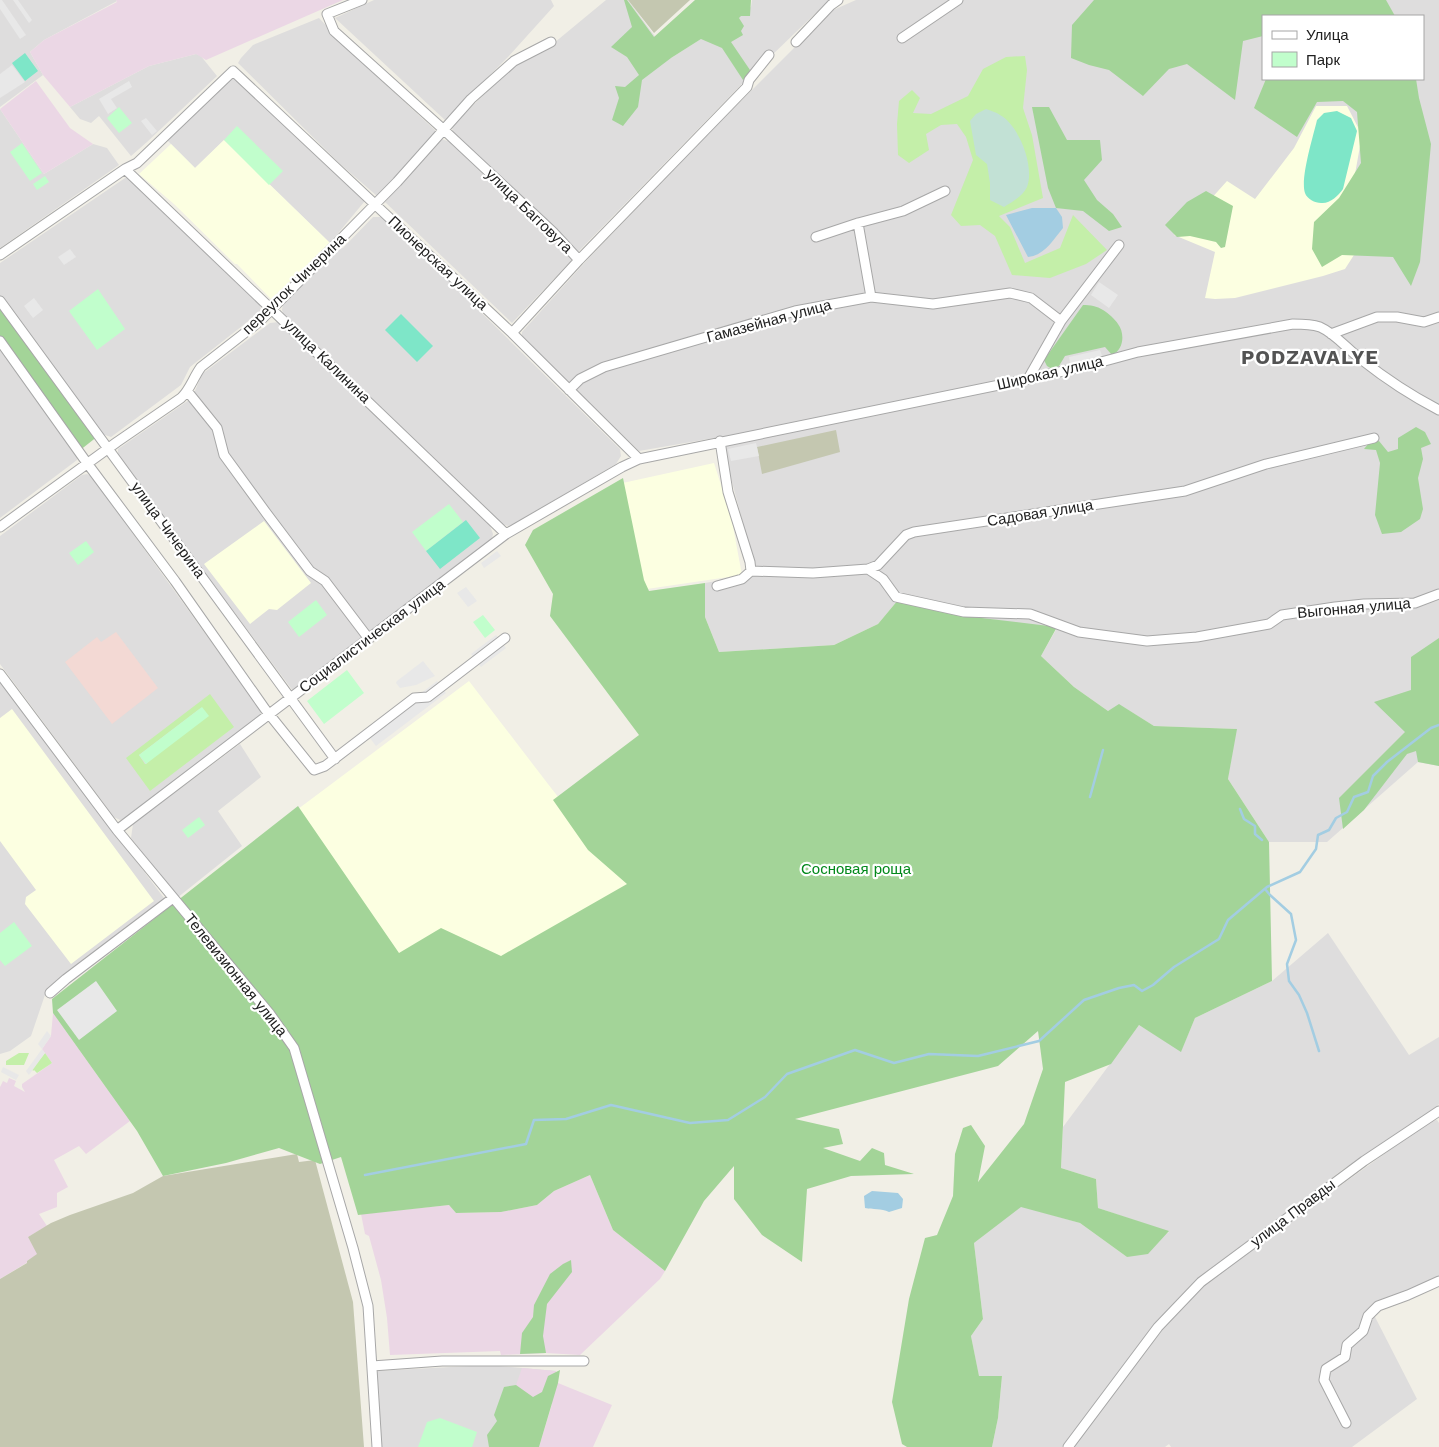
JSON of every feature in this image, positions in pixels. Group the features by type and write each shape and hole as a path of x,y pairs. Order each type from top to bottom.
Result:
{"street":[{"name":"улица Багговута","path":"362,0 327,14 334,31 444,130 553,232 579,260 747,86 749,80 769,55"},
{"path":"796,42 831,4 838,0"},
{"path":"902,38 958,0"},
{"name":"переулок Чичерина","path":"0,527 188,392 200,367 260,321 375,204 471,99 514,61 551,42"},
{"name":"Пионерская улица","path":"125,169 137,163 232,71 512,333 639,459"},
{"path":"0,255 125,169"},
{"name":"улица Калинина","path":"125,169 506,534"},
{"path":"816,237 858,223 904,211 945,191"},
{"path":"858,223 871,297"},
{"path":"1028,379 1061,320 1119,245"},
{"path":"512,333 579,260"},
{"name":"Гамазейная улица","path":"569,390 580,379 604,367 796,311 871,297 933,304 1010,293 1031,298 1061,320"},
{"name":"улица Чичерина","path":"0,301 335,759 325,766 314,770 269,715 175,581 87,463 0,341"},
{"path":"1331,334 1377,318 1397,317 1424,322 1439,317"},
{"name":"Широкая улица","path":"639,459 1028,379 1138,352 1293,324 1310,324 1321,328 1331,334 1361,360 1417,399 1439,410"},
{"path":"188,392 218,428 224,455 261,506 310,571 325,581 369,639"},
{"name":"Садовая улица","path":"868,569 878,565 906,535 914,532 1185,490 1266,464 1374,438"},
{"path":"720,441 728,492 750,562 751,571"},
{"name":"Социалистическая улица","path":"117,830 506,534 639,459"},
{"path":"717,586 742,579 751,571 813,573 868,569"},
{"name":"Выгонная улица","path":"868,569 883,579 896,596 964,612 1030,614 1079,632 1147,641 1198,637 1269,624 1282,615 1326,608 1364,604 1415,603 1439,594"},
{"path":"335,759 414,698 428,697 505,638"},
{"name":"Телевизионная улица","path":"0,674 117,830 270,1014 294,1048 353,1248 368,1306 377,1447"},
{"path":"50,993 173,898"},
{"name":"улица Правды","path":"1068,1447 1158,1327 1201,1282 1364,1161 1439,1112"},
{"path":"1346,1423 1324,1380 1326,1369 1345,1357 1347,1344 1363,1332 1368,1316 1378,1306 1439,1281"},
{"path":"372,1366 442,1361 584,1361"}],"shaded area":[{"path":"0,0 117,1 44,40 30,52 43,75 0,107"},
{"path":"0,0 2,0 26,35 20,39 0,9"},
{"path":"13,0 18,0 32,20 29,23"},
{"path":"116,0 343,0 206,60 196,54 149,66 70,107 43,75 30,52 44,40 117,2"},
{"path":"374,0 551,0 554,6 508,57 445,120 335,18"},
{"path":"606,0 628,0 671,58 751,7 752,0 835,0 823,6 741,85 578,252 551,224 453,133 452,126 516,63 554,43"},
{"path":"628,0 690,0 654,33"},
{"path":"856,0 1439,0 1439,766 1418,762 1327,842 1269,842 1228,779 1236,729 1154,726 1120,705 1108,711 1074,687 1041,656 1057,628 965,616 898,600 878,624 834,645 719,652 705,617 705,583 756,572 720,437 639,451 522,338 522,332 588,259 708,134 831,11"},
{"path":"319,18 357,58 437,132 377,196 339,163 238,63 253,45"},
{"path":"196,54 200,55 217,76 131,156 99,116 91,123 80,119 70,107 149,66"},
{"path":"12,65 25,82 0,98 0,74"},
{"path":"231,76 242,77 364,196 364,202 330,243 224,140 195,168 166,139"},
{"path":"36,81 70,128 93,144 44,174 0,109"},
{"path":"129,81 132,87 111,99 117,108 108,114 99,99"},
{"path":"1316,106 1347,106 1362,135 1348,213 1361,244 1345,269 1235,298 1205,298 1215,252 1174,235 1200,211 1227,181 1255,199 1294,148"},
{"path":"0,109 44,174 93,144 107,148 119,165 0,248"},
{"path":"986,109 995,112 1007,120 1019,137 1027,158 1029,179 1027,187 1020,196 1004,207 990,200 987,164 976,155 970,121 976,114"},
{"path":"146,118 157,131 152,135 141,121"},
{"path":"441,139 451,142 546,230 571,257 571,261 512,323 385,202"},
{"path":"224,140 330,243 271,299 174,204 139,174 171,144 195,168"},
{"path":"128,176 260,303 261,311 190,367 181,385 111,437 102,434 0,296 0,263"},
{"path":"373,217 384,217 620,449 621,456 616,464 514,524 508,526 502,524 284,316 283,304 337,249 343,248"},
{"path":"70,249 76,257 64,265 58,257"},
{"path":"1099,282 1118,295 1109,308 1091,295"},
{"path":"34,298 43,310 33,318 24,306"},
{"path":"279,322 490,526 493,534 489,542 293,691 118,457 118,449 192,398 202,374 270,323"},
{"path":"0,348 78,456 77,460 0,518"},
{"path":"1100,350 1102,356 1070,363 1069,357"},
{"path":"836,430 840,452 762,474 757,447"},
{"path":"756,443 759,456 731,461 728,449"},
{"path":"714,463 731,516 742,575 606,595 618,484"},
{"path":"87,474 92,477 261,713 259,717 126,819 120,820 114,817 0,664 0,536 82,475"},
{"path":"264,521 311,583 277,610 269,609 250,624 204,564"},
{"path":"497,551 501,556 484,568 481,563"},
{"path":"466,587 477,601 468,607 457,593"},
{"path":"116,632 158,688 112,724 65,662 97,637 101,642"},
{"path":"496,635 506,648 481,667 471,654"},
{"path":"423,661 435,676 416,685 400,688 396,683 397,681"},
{"path":"0,681 164,898 164,901 70,969 47,989 31,1036 10,1051 0,1054"},
{"path":"437,681 446,693 376,746 367,734"},
{"path":"469,681 602,853 633,889 490,974 318,1031 274,827"},
{"path":"12,709 154,901 71,964 25,904 26,897 36,890 0,841 0,718"},
{"path":"240,744 261,777 218,811 242,846 177,898 131,838 133,824"},
{"path":"1328,933 1409,1055 1439,1037 1439,1104 1430,1113 1342,1170 1196,1282 1162,1316 1062,1447 992,1447 998,1418 1002,1376 979,1377 971,1336 983,1319 974,1243 1021,1206 1080,1223 1127,1257 1169,1232 1098,1208 1096,1179 1061,1168 1063,1127 1139,1025 1181,1051 1195,1018 1272,981"},
{"path":"96,981 117,1011 79,1040 57,1010"},
{"path":"53,1013 130,1121 86,1154 79,1146 54,1160 68,1187 57,1193 57,1207 39,1214 47,1226 28,1237 38,1254 0,1279 0,1087 3,1081 7,1083 9,1078 16,1081 14,1086 25,1092 22,1084 52,1063 42,1049 51,1036"},
{"path":"47,1031 51,1036 42,1049 38,1044"},
{"path":"42,1049 45,1053 29,1075 26,1071"},
{"path":"3,1067 19,1075 16,1080 1,1072"},
{"path":"1437,1120 1439,1123 1439,1277 1374,1303 1373,1313 1417,1399 1352,1447 1171,1447 1169,1444 1165,1447 1072,1447 1162,1329 1204,1284 1430,1121"},
{"path":"297,1154 299,1162 315,1160 353,1302 364,1447 0,1447 0,1279 27,1263 37,1254 28,1237 51,1223 133,1193 163,1176"},
{"path":"590,1175 613,1230 665,1271 660,1279 580,1355 546,1353 501,1355 500,1351 390,1355 381,1280 369,1236 365,1234 361,1214 449,1205 456,1213 501,1212 537,1205 554,1191"},
{"path":"488,1365 556,1371 539,1447 382,1447 376,1371"},
{"path":"522,1368 556,1371 558,1383 612,1405 593,1447 539,1447 552,1404 514,1391"}],"green space":[{"path":"624,0 627,0 654,37 695,0 751,0 750,16 741,16 739,18 744,26 741,31 743,35 731,42 750,70 747,77 743,80 722,48 701,39 671,58 642,80 638,107 623,126 612,120 619,98 615,86 625,87 639,75 627,57 611,47 632,27"},
{"path":"1094,0 1386,0 1394,15 1262,15 1262,36 1243,41 1235,100 1187,64 1169,69 1143,96 1109,70 1071,58 1072,25"},
{"path":"25,53 38,71 25,81 12,63"},
{"path":"1025,56 1027,70 1023,108 1032,135 1043,198 999,216 1010,227 1025,263 1060,248 1073,215 1107,250 1086,264 1050,278 1012,275 995,236 980,225 961,226 951,215 973,160 966,137 957,124 941,125 926,134 929,150 909,163 898,155 897,124 899,101 912,90 920,98 913,113 931,114 968,96 983,69 1006,57"},
{"path":"1266,80 1416,80 1431,144 1420,262 1411,286 1393,257 1342,255 1322,267 1312,249 1314,222 1339,198 1361,163 1357,112 1343,101 1317,102 1297,137 1254,108"},
{"path":"119,107 132,123 119,133 107,118"},
{"path":"1032,107 1049,107 1067,140 1100,140 1102,160 1084,180 1097,200 1113,214 1122,227 1109,231 1083,211 1056,208 1048,188"},
{"path":"1337,111 1351,118 1357,131 1343,189 1331,201 1319,203 1309,199 1306,195 1304,178 1317,120 1324,113"},
{"path":"237,126 283,171 269,185 224,140"},
{"path":"22,143 42,173 30,181 10,152"},
{"path":"45,176 49,182 37,190 33,184"},
{"path":"1206,191 1233,206 1225,247 1221,248 1216,242 1190,236 1177,237 1165,225 1187,202"},
{"path":"98,289 125,329 97,350 69,311"},
{"path":"0,300 98,436 79,451 0,341"},
{"path":"1083,305 1105,311 1113,318 1122,332 1121,345 1116,353 1112,355 1105,347 1065,356 1059,366 1052,369 1047,366 1044,360"},
{"path":"401,314 433,346 417,362 385,330"},
{"path":"1416,427 1425,432 1431,444 1421,448 1423,459 1418,478 1423,509 1420,519 1401,532 1382,534 1375,515 1380,463 1376,450 1364,449 1369,443 1379,441 1388,452 1398,449 1398,438"},
{"name":"Сосновая роща","path":"623,478 644,580 649,591 705,583 705,617 719,652 834,645 878,624 898,600 965,616 1057,627 1041,656 1074,687 1108,711 1119,704 1154,726 1237,729 1228,779 1269,842 1272,981 1195,1018 1181,1052 1139,1025 1111,1064 1065,1082 1061,1168 1096,1179 1098,1208 1169,1231 1148,1254 1127,1257 1080,1223 1021,1207 974,1243 983,1319 971,1336 979,1376 1002,1376 998,1418 992,1447 907,1447 902,1444 892,1402 909,1299 925,1238 937,1235 953,1196 955,1154 963,1128 971,1125 985,1146 978,1182 1024,1124 1043,1069 1038,1031 998,1066 795,1119 839,1129 843,1144 823,1148 860,1161 872,1148 884,1153 885,1165 914,1174 851,1176 807,1189 802,1262 762,1235 734,1199 734,1166 704,1201 665,1271 613,1230 590,1175 554,1191 537,1205 501,1212 456,1213 449,1205 358,1215 341,1157 320,1164 279,1148 226,1163 163,1176 137,1131 53,1013 52,999 298,806 399,953 441,928 501,956 627,884 588,850 553,800 639,735 550,616 553,594 525,545 533,530"},
{"path":"449,504 463,522 426,551 412,532"},
{"path":"466,520 480,538 440,569 426,551"},
{"path":"86,541 94,552 78,565 69,553"},
{"path":"316,600 327,615 299,637 288,622"},
{"path":"483,615 495,630 485,638 473,622"},
{"path":"1439,638 1439,766 1418,762 1416,751 1407,754 1364,810 1343,829 1339,798 1405,732 1374,702 1411,690 1411,657"},
{"path":"347,670 364,693 324,724 307,701"},
{"path":"210,694 234,727 150,791 126,758","holes":["202,707 146,764 139,755"]},
{"path":"202,707 209,716 146,764 139,755"},
{"path":"199,817 205,825 188,838 182,830"},
{"path":"14,922 32,946 5,966 0,960 0,933"},
{"path":"19,1053 29,1053 24,1065 6,1065 6,1061"},
{"path":"45,1053 52,1063 37,1073 33,1071 32,1069"},
{"path":"571,1260 572,1272 547,1304 543,1336 546,1353 520,1354 522,1333 533,1317 534,1305 550,1274"},
{"path":"560,1370 539,1447 489,1447 487,1435 497,1421 494,1415 504,1387 516,1385 533,1397 542,1392 548,1376"},
{"path":"440,1418 477,1432 472,1447 418,1447 427,1422"}],"water":[{"path":"1032,208 1056,208 1062,217 1063,228 1044,250 1028,257 1006,215"},
{"path":"872,1191 898,1193 903,1199 902,1208 889,1212 865,1208 864,1196"}],"waterway":[{"path":"365,1175 526,1144 534,1120 566,1119 611,1105 690,1123 728,1120 765,1097 787,1074 855,1050 894,1063 929,1054 978,1056 1039,1041 1084,1000 1134,985 1142,991 1153,985 1174,967 1219,939 1228,920 1267,887 1300,872 1316,849 1318,835 1329,830 1336,818 1347,812 1354,797 1368,792 1373,776 1387,762 1431,728 1439,725"},
{"path":"1090,797 1103,750"},
{"path":"1240,809 1244,819 1255,826 1255,834 1262,840"},
{"path":"1265,889 1291,914 1296,940 1287,964 1289,981 1299,995 1307,1013 1319,1051"}],"district":[{"name":"PODZAVALYE","path":"1310,357"}]}
